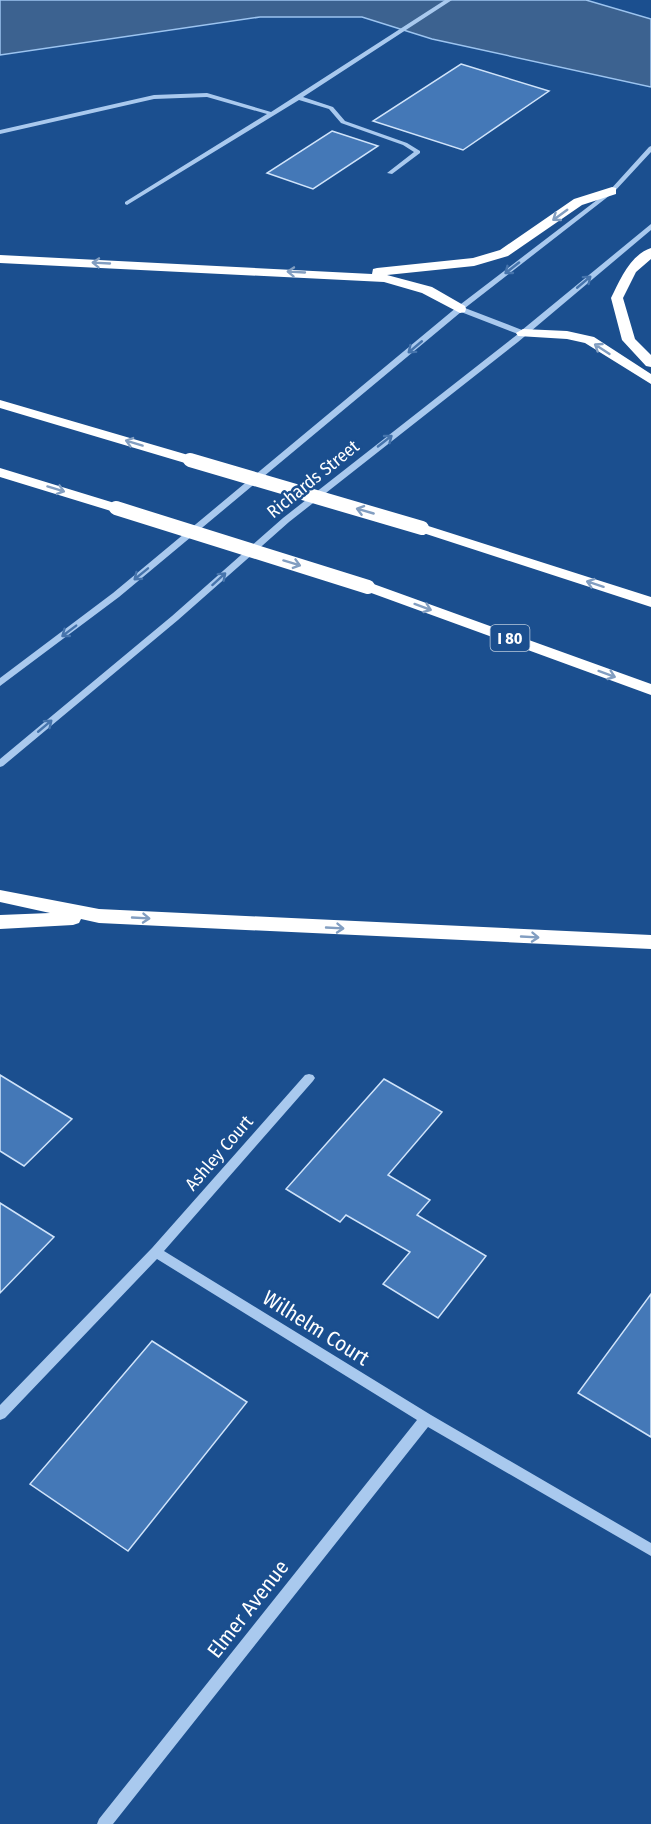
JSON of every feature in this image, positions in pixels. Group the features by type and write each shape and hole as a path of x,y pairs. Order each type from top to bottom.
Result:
{"highway":[{"path":"355,275 474,262 504,253 578,202 612,191"},
{"path":"651,252 631,270 617,298 629,340 651,363"},
{"path":"0,259 386,278 427,290 460,309"},
{"path":"523,333 567,335 589,340 651,380"},
{"path":"0,404 422,528 651,602"},
{"name":"I 80","path":"0,472 368,587 651,690"},
{"path":"0,897 99,916"},
{"path":"0,922 99,916 651,942"}],"street":[{"path":"127,202 298,98 449,0"},
{"path":"0,132 154,97 207,95 272,114"},
{"path":"298,98 331,108 342,122 405,144 418,152 390,172"},
{"name":"Richards Street","path":"0,683 124,588 460,309 612,191 651,148"},
{"name":"Richards Street","path":"0,764 175,618 286,520 523,333 651,225"},
{"path":"460,309 523,333"},
{"name":"Ashley Court","path":"156,1252 309,1078"},
{"path":"0,1414 156,1252"},
{"name":"Wilhelm Court","path":"156,1252 426,1419 651,1550"},
{"name":"Elmer Avenue","path":"104,1824 426,1419"}],"water":[{"path":"0,0 586,0 651,19 651,87 432,39 362,17 260,17 0,55"}],"building":[{"path":"461,64 549,91 463,150 373,121"},
{"path":"332,131 378,146 313,189 267,173"},
{"path":"0,1075 72,1119 24,1166 0,1151"},
{"path":"384,1079 442,1112 388,1175 430,1200 417,1215 486,1256 438,1318 383,1284 410,1252 346,1215 340,1222 286,1189"},
{"path":"0,1203 54,1237 0,1293"},
{"path":"651,1294 651,1437 578,1393"},
{"path":"152,1341 247,1402 128,1551 30,1484"}]}
